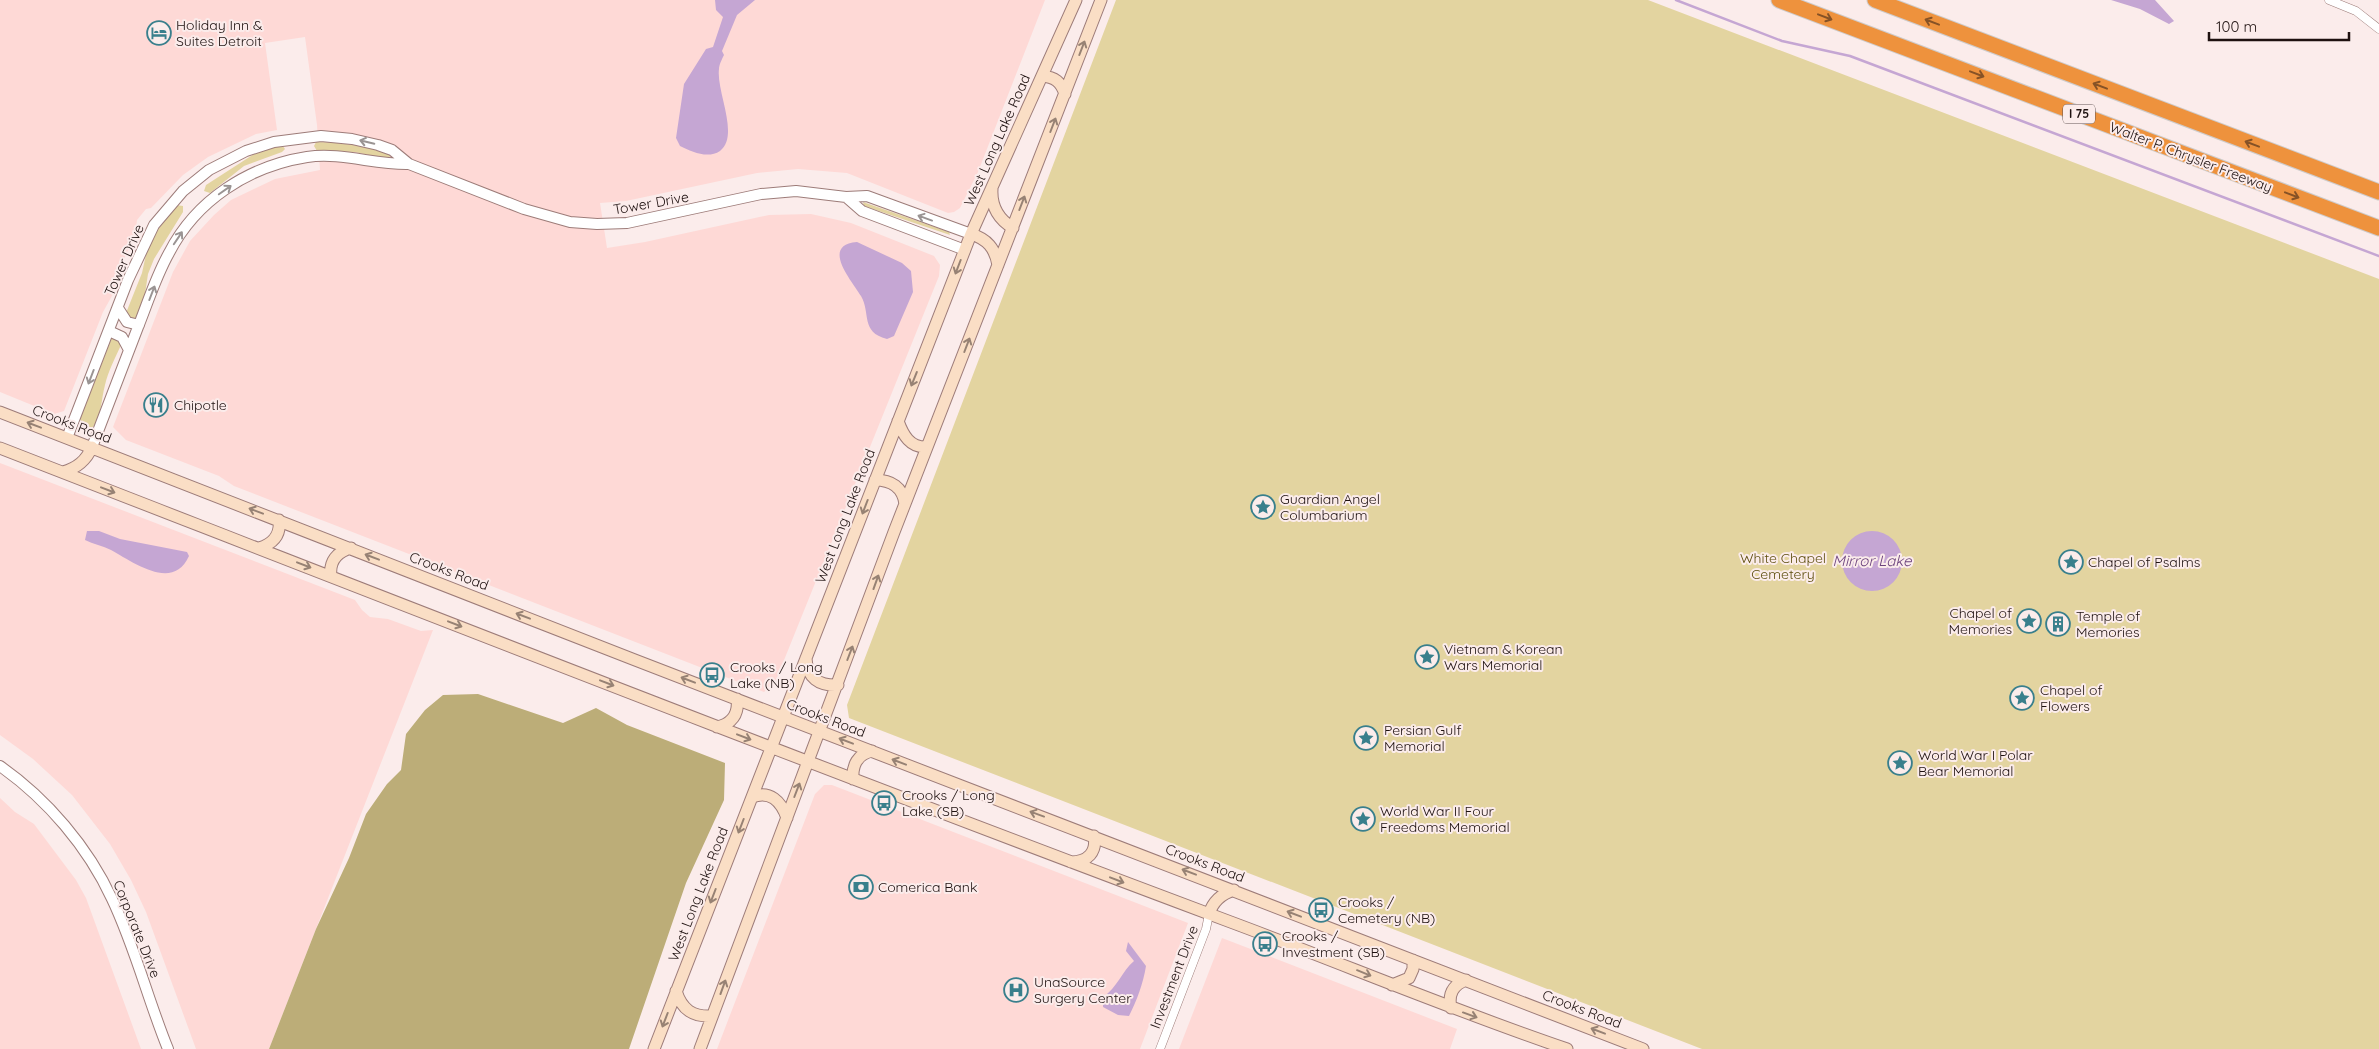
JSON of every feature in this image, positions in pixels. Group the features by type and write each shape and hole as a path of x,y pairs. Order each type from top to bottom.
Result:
{"highway":[{"name":"Walter P. Chrysler Freeway","path":"1779,0 2379,228"},
{"name":"I 75","path":"1875,0 2379,192"}],"main road":[{"name":"West Long Lake Road","path":"654,1049 971,234 1076,0"},
{"path":"700,1049 905,504 1101,0"},
{"path":"1042,76 1060,82 1065,94"},
{"path":"992,187 991,198 997,213 1013,228"},
{"path":"971,234 982,238 991,246 998,265"},
{"name":"Crooks Road","path":"0,412 820,732 1643,1049"},
{"path":"898,421 909,442 917,447 927,447"},
{"path":"63,472 81,464 88,456 92,447"},
{"path":"0,448 771,748 1209,914 1542,1045 1567,1049"},
{"path":"875,480 887,481 895,485 902,493 905,504"},
{"path":"258,548 267,545 276,538 279,520"},
{"path":"331,576 332,561 340,553 350,548"},
{"path":"806,658 808,671 814,679 822,684 838,685"},
{"path":"718,727 732,719 737,710 736,699"},
{"path":"853,779 856,761 866,752 872,752"},
{"path":"752,796 763,794 774,798 784,809 787,818"},
{"path":"1071,862 1083,860 1090,856 1095,847 1094,836"},
{"path":"1209,914 1219,897 1234,890"},
{"path":"1392,985 1409,978 1413,969 1413,960"},
{"path":"1450,1008 1449,1000 1452,990 1460,982 1466,980"},
{"path":"676,991 679,1000 687,1011 699,1016 712,1016"}],"street":[{"path":"2329,0 2356,11 2379,29"},
{"name":"Tower Drive","path":"67,438 142,249 163,213 196,180 234,156 274,142 329,136 378,145 392,150 409,164 540,215 585,224 613,224 641,220 780,192 810,191 846,197 866,196 971,234"},
{"name":"Tower Drive","path":"92,447 165,261 182,231 210,201 241,179 282,162 322,156 361,158 386,165 409,164"},
{"name":"Tower Drive","path":"846,197 862,211 965,250"},
{"path":"118,308 127,322 139,325"},
{"path":"109,331 122,337 129,350"},
{"name":"Corporate Drive","path":"0,766 28,788 56,816 80,845 104,882 124,926 168,1049"},
{"name":"Investment Drive","path":"1160,1049 1206,929 1209,914"}],"shaded area":[{"path":"0,0 1045,0 978,172 960,208 954,212 948,213 847,173 798,169 757,173 626,201 600,203 607,248 645,242 769,215 811,214 851,223 934,256 940,265 939,276 776,680 764,692 234,486 219,476 126,440 113,427 173,272 190,241 231,200 275,179 320,170 317,125 305,37 265,43 277,130 256,134 208,157 183,175 151,208 146,209 137,220 135,236 120,267 113,294 103,312 64,411 54,414 0,392"},
{"path":"0,463 355,600 370,617 388,619 421,631 433,630 269,1049 196,1049 146,912 131,880 110,844 72,795 33,759 0,735"},
{"path":"478,694 563,723 596,708 627,725 725,763 724,800 686,883 629,1049 269,1049 316,929 349,858 366,814 387,784 401,770 406,734 425,710 443,695"},
{"path":"824,785 832,785 1188,923 1140,1049 717,1049 815,794"},
{"path":"0,798 15,812 34,824 76,880 86,898 141,1049 0,1049"},
{"path":"1222,938 1457,1029 1450,1049 1179,1049"}],"green space":[{"name":"White Chapel Cemetery","path":"1116,0 1648,0 2379,279 2379,1049 1702,1049 849,718 847,705"},
{"path":"316,142 362,147 389,154 390,157 387,159 355,152 317,151 314,146"},
{"path":"282,145 285,149 282,152 244,166 210,193 204,191 206,185 257,152"},
{"path":"863,202 949,232 950,235 864,206"},
{"path":"176,205 183,206 183,212 154,259 148,274 145,294 136,317 134,320 129,319 126,313 142,273 147,250 157,231"},
{"path":"112,337 119,339 121,345 108,375 96,422 93,427 85,427 80,419"}],"water":[{"path":"715,0 755,0 737,15 722,51 724,55 720,66 719,78 728,124 726,144 720,151 705,155 680,146 676,138 684,84 706,49 713,47 723,17 716,10"},
{"path":"2111,0 2155,0 2174,21 2169,24 2140,9"},
{"path":"857,242 902,263 911,271 913,292 894,336 887,339 873,332 870,327 864,302 842,264 841,250 846,245"},
{"path":"87,531 99,531 120,539 187,552 189,556 182,567 173,572 152,571 111,550 85,540"},
{"name":"Mirror Lake","path":"1872,531 1889,536 1897,544 1902,561 1897,578 1889,586 1872,591 1855,586 1847,578 1842,561 1847,544 1855,536"},
{"path":"1128,942 1146,966 1135,1004 1129,1016 1118,1015 1103,1007 1103,997 1112,989 1134,961 1126,951"}],"waterway":[{"path":"1676,0 1782,41 1850,56 2379,256"}],"place":[{"name":"Holiday Inn & Suites Detroit","path":"159,33"},
{"name":"Chipotle","path":"156,405"},
{"name":"Guardian Angel Columbarium","path":"1263,507"},
{"name":"Chapel of Psalms","path":"2071,562"},
{"name":"Chapel of Memories","path":"2029,621"},
{"name":"Temple of Memories","path":"2058,624"},
{"name":"Vietnam & Korean Wars Memorial","path":"1427,657"},
{"name":"Crooks / Long Lake (NB)","path":"712,675"},
{"name":"Chapel of Flowers","path":"2022,698"},
{"name":"Persian Gulf Memorial","path":"1366,738"},
{"name":"World War I Polar Bear Memorial","path":"1900,763"},
{"name":"Crooks / Long Lake (SB)","path":"884,803"},
{"name":"World War II Four Freedoms Memorial","path":"1363,819"},
{"name":"Comerica Bank","path":"861,887"},
{"name":"Crooks / Cemetery (NB)","path":"1321,910"},
{"name":"Crooks / Investment (SB)","path":"1265,944"},
{"name":"UnaSource Surgery Center","path":"1016,990"}]}
